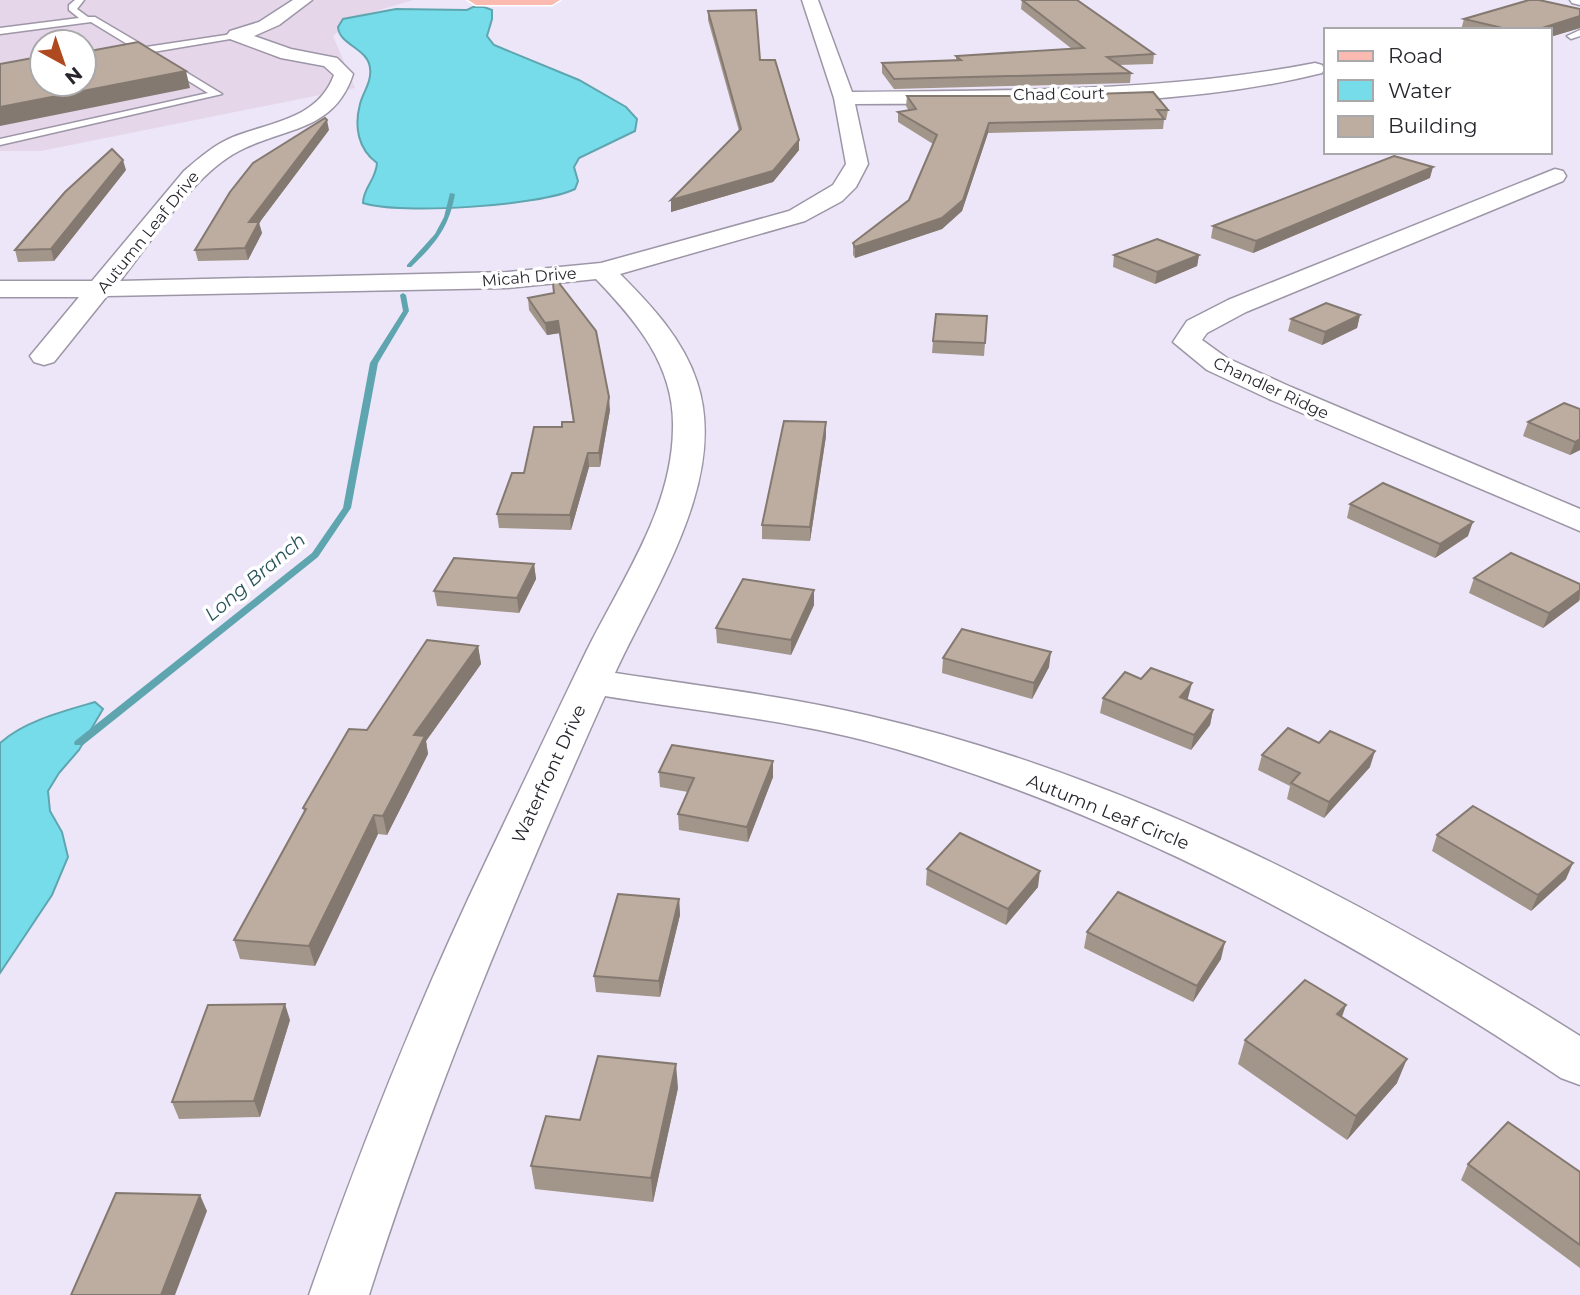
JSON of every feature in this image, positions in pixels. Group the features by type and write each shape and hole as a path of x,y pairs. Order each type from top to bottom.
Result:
{"main road":[{"path":"475,0 552,0"}],"street":[{"path":"236,35 261,29 282,18 304,0"},
{"name":"Micah Drive","path":"0,289 409,285 508,280 602,271 797,216 843,188 855,173 857,163 844,98 814,2"},
{"name":"Autumn Leaf Drive","path":"44,356 192,176 209,160 241,142 292,124 316,112 330,103 341,88 344,74 330,62 287,54 236,35"},
{"name":"Chad Court","path":"844,98 1161,92 1269,80 1315,69"},
{"name":"Chandler Ridge","path":"1555,176 1237,306 1197,327 1187,342 1217,364 1280,393 1580,522"},
{"name":"Waterfront Drive","path":"339,1295 422,1064 508,863 591,682 656,550 683,485 689,427 681,374 661,334 602,271"},
{"name":"Autumn Leaf Circle","path":"591,682 794,714 908,739 1039,783 1153,828 1278,885 1441,974 1580,1063"}],"lane":[{"path":"80,0 73,5 73,10 84,18"},
{"path":"0,31 92,19 217,94 0,142"},
{"path":"123,54 236,35"}],"shaded area":[{"path":"0,0 413,0 356,17 333,36 355,88 41,151 0,151"}],"water":[{"path":"473,7 492,10 487,36 494,45 579,80 626,107 637,119 635,131 579,158 574,167 578,181 575,189 557,195 470,207 407,208 363,203 377,163 365,151 358,129 358,113 369,82 370,68 364,56 343,38 338,27 343,19 396,9 467,10"},
{"path":"95,702 103,709 79,750 48,791 50,811 62,832 68,857 52,895 0,973 0,743 32,723"}],"building":[{"path":"1022,0 1077,0 1154,54 1107,57 1131,73 894,79 882,63 961,60 956,56 1084,48"},
{"path":"1529,0 1580,9 1580,16 1542,28 1502,28 1464,19"},
{"path":"756,10 760,60 775,60 799,140 773,171 671,200 741,129 708,11"},
{"path":"138,42 186,71 98,88 98,49"},
{"path":"28,59 28,98 46,98 0,107 0,64"},
{"path":"1153,92 1168,110 1157,110 1164,119 989,123 963,200 942,218 855,247 853,243 909,200 937,135 898,112 916,109 907,96"},
{"path":"325,118 327,120 249,222 259,222 245,248 195,250 230,192 253,163"},
{"path":"112,149 123,160 51,249 15,250 65,192"},
{"path":"1394,156 1433,167 1256,241 1213,226"},
{"path":"1157,239 1199,255 1157,272 1114,255"},
{"path":"552,274 596,331 609,397 599,453 588,453 570,515 497,514 512,473 524,473 534,427 562,427 562,422 574,422 558,321 545,323 528,298 554,293"},
{"path":"1326,303 1360,315 1325,332 1291,319"},
{"path":"936,314 987,316 985,343 933,341"},
{"path":"1564,403 1580,409 1580,439 1575,442 1528,422"},
{"path":"784,421 826,422 810,527 762,525"},
{"path":"1383,483 1473,522 1440,544 1350,504"},
{"path":"1511,553 1580,584 1580,590 1549,613 1474,578"},
{"path":"454,558 534,564 517,598 434,591"},
{"path":"743,579 814,590 791,640 716,628"},
{"path":"962,629 1051,652 1034,683 943,658"},
{"path":"427,640 478,646 414,735 425,736 383,816 374,815 309,946 234,940 306,809 303,808 349,729 367,730"},
{"path":"1151,668 1192,683 1180,697 1213,710 1194,735 1103,698 1125,672 1141,679"},
{"path":"1288,728 1319,743 1330,731 1375,751 1329,802 1291,783 1300,773 1262,755"},
{"path":"672,745 773,761 747,827 678,814 694,778 659,772"},
{"path":"1473,806 1573,863 1538,895 1437,835"},
{"path":"960,833 1040,871 1008,909 927,869"},
{"path":"1118,892 1225,942 1197,986 1087,932"},
{"path":"618,894 679,899 659,981 594,976"},
{"path":"1305,980 1346,1005 1337,1014 1407,1059 1356,1116 1245,1040"},
{"path":"285,1004 254,1101 172,1102 208,1005"},
{"path":"598,1056 676,1064 651,1178 531,1166 546,1116 580,1120"},
{"path":"1508,1122 1580,1172 1580,1245 1468,1164"},
{"path":"116,1193 200,1195 161,1295 71,1295"}],"waterway":[{"name":"Long Branch","path":"409,266 443,226 452,194"},
{"name":"Long Branch","path":"79,743 315,555 347,508 374,363 406,311 403,295"}]}
